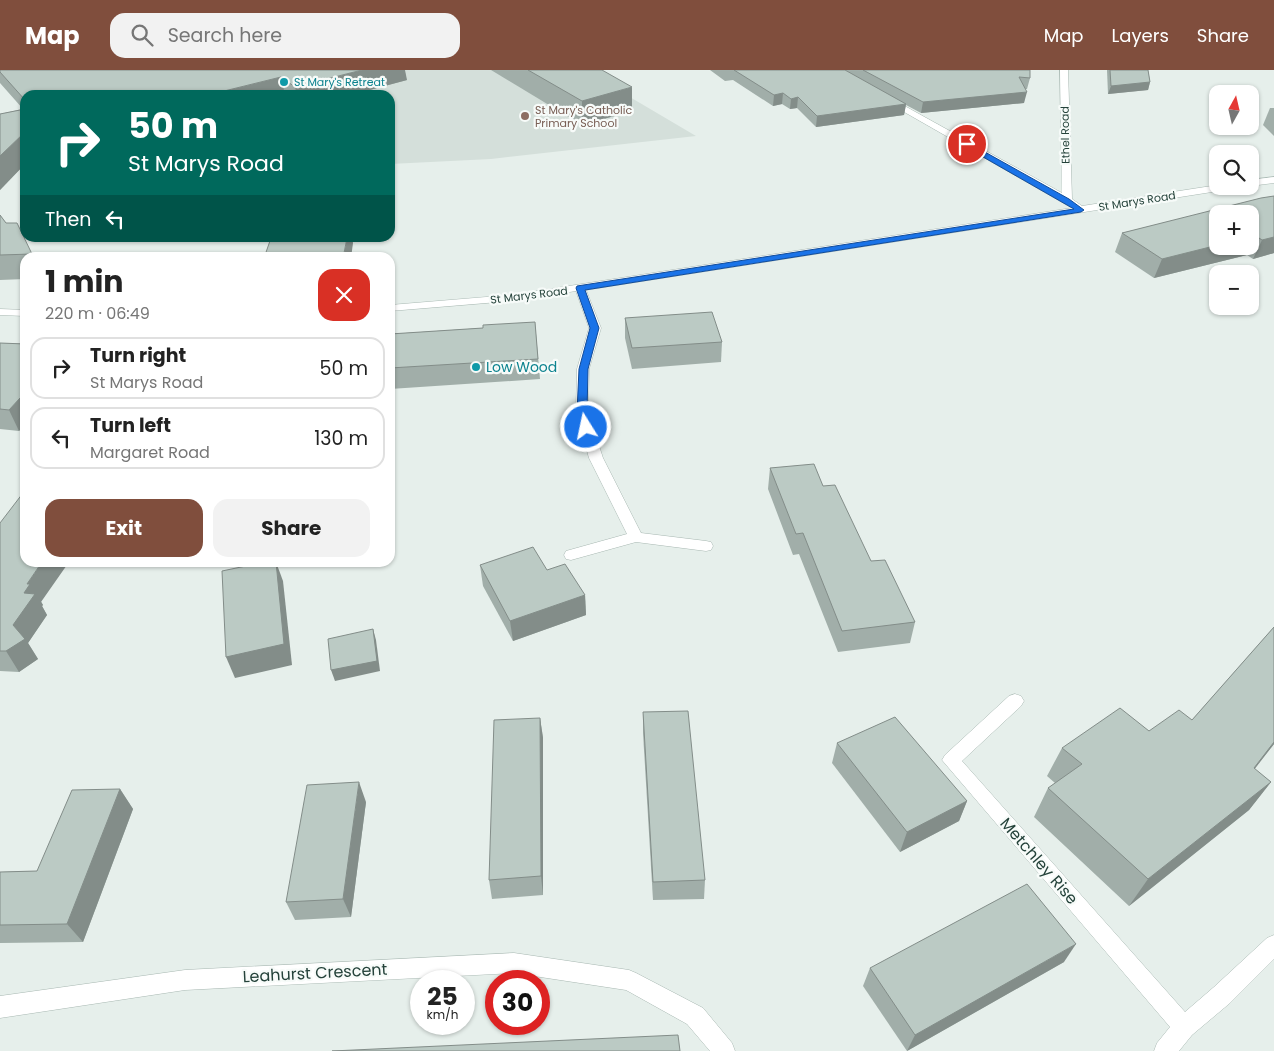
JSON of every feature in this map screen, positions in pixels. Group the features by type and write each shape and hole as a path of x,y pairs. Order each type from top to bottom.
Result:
{"street":[{"name":"Ethel Road","path":"1064,70 1067,200"},
{"path":"877,94 1067,200 1081,210"},
{"path":"1259,182 1274,180"},
{"name":"St Marys Road","path":"395,308 511,298 580,288 1209,190"},
{"path":"580,288 595,328 584,369 582,412 596,458 636,537"},
{"path":"0,312 20,313"},
{"path":"571,555 636,537 706,546"},
{"name":"Metchley Rise","path":"1015,701 951,760 1184,1027"},
{"path":"1166,1051 1184,1027 1222,995 1274,945"},
{"name":"Leahurst Crescent","path":"0,1007 185,980 514,963 629,980 695,1016 724,1051"}],"shaded area":[{"name":"St Mary's Catholic Primary School","path":"312,70 584,70 696,136 491,159 395,164 395,90 345,90"}],"building":[{"path":"0,70 362,70 295,87 281,77 228,90 20,90 20,94"},
{"path":"528,70 602,70 632,87 582,101"},
{"path":"734,70 845,70 906,104 817,116 798,97 791,99 783,93 774,95"},
{"path":"863,70 1030,70 1030,78 1019,77 1027,92 923,102"},
{"path":"1110,70 1148,70 1150,82 1111,86"},
{"path":"20,110 20,137 0,156 0,114"},
{"path":"1274,196 1274,237 1262,240 1259,238 1259,205 1233,205"},
{"path":"1209,211 1209,247 1162,259 1122,233"},
{"path":"0,215 6,223 17,223 20,229 20,242 26,242 31,252 0,255"},
{"path":"270,242 346,242 344,252 266,252"},
{"path":"712,312 722,342 632,348 625,318"},
{"path":"535,322 538,359 395,368 395,334 483,328 483,325"},
{"path":"0,343 20,344 20,398 9,410 0,409"},
{"path":"814,464 823,486 835,485 871,561 885,560 915,622 842,631 803,533 796,534 770,468"},
{"path":"20,497 20,567 39,567 27,584 30,584 24,593 35,594 13,625 25,639 6,651 0,651 0,523"},
{"path":"533,547 547,570 565,564 585,595 510,621 480,565"},
{"path":"241,567 276,567 284,644 226,657 222,571"},
{"path":"1274,627 1274,742 1254,768 1271,782 1148,879 1048,788 1082,764 1062,748 1120,708 1149,731 1179,710 1192,720"},
{"path":"373,629 377,661 331,670 328,639"},
{"path":"688,711 705,880 653,882 643,712"},
{"path":"895,717 967,801 907,832 837,743"},
{"path":"540,718 541,876 489,880 494,720"},
{"path":"359,782 343,899 286,902 307,785"},
{"path":"120,789 67,924 0,925 0,872 37,871 72,790"},
{"path":"1027,884 1076,944 915,1035 870,968"},
{"path":"678,1035 680,1051 332,1051"}],"place":[{"name":"St Mary's Retreat","path":"284,82"},
{"name":"St Mary's Catholic Primary School","path":"525,116"},
{"name":"Low Wood","path":"476,367"}],"route":[{"path":"586,427 582,412 584,369 595,328 580,288 1081,210 1067,200 967,144"}]}
